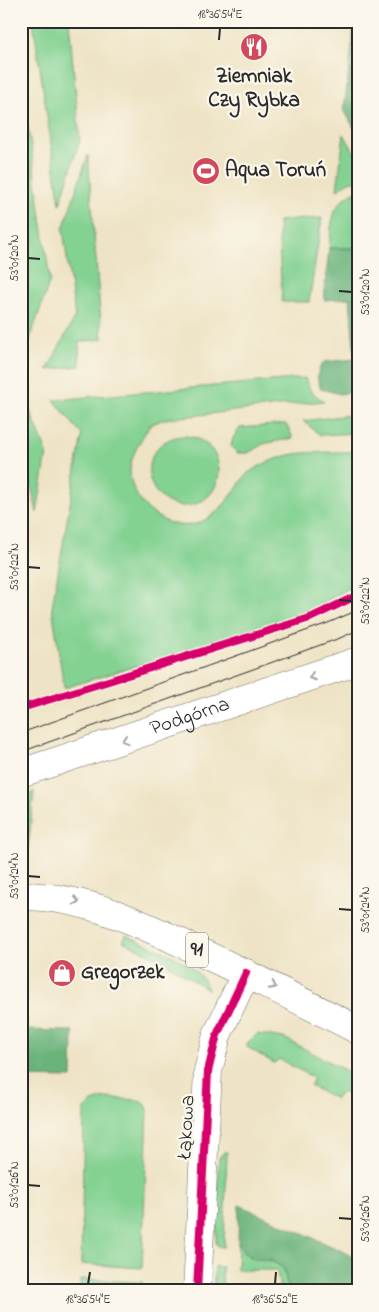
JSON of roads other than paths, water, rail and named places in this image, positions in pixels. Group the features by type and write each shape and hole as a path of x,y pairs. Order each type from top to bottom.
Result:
{"main road":[{"name":"Podgórna","path":"21,773 358,661"},
{"name":"91","path":"23,894 94,905 134,920 246,973 358,1030"},
{"name":"Łąkowa","path":"197,1291 208,1071 217,1035 246,973"}],"tram line":[{"path":"21,733 328,623 358,610"},
{"path":"21,752 358,630"}],"place":[{"name":"Ziemniak Czy Rybka","path":"254,47"},
{"name":"Aqua Toruń","path":"206,171"},
{"name":"Gregorzek","path":"62,973"}]}
